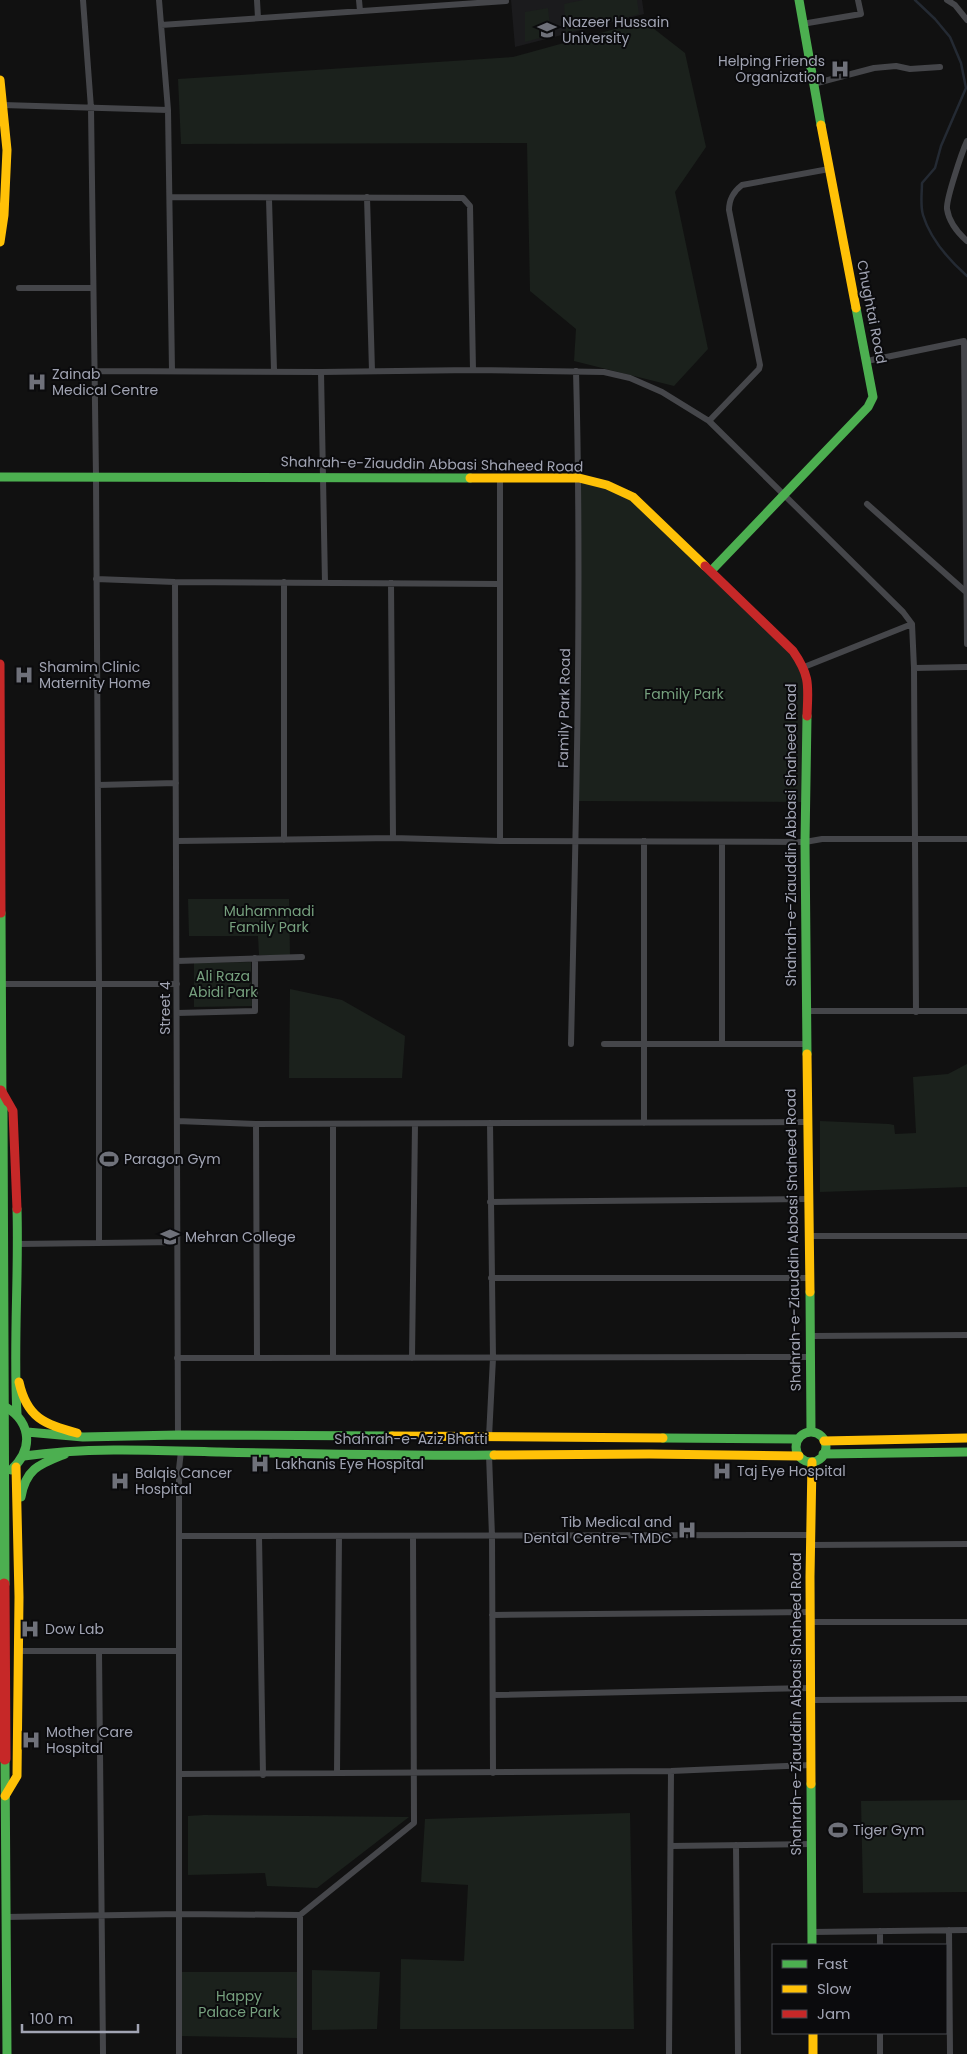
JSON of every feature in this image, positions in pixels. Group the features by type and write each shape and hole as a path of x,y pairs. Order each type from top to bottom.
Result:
{"main road":[{"name":"Chughtai Road","path":"711,571 783,493 868,407 873,397 813,84 799,0"},
{"path":"0,80 7,150 4,215 0,242"},
{"name":"Shahrah-e-Ziauddin Abbasi Shaheed Road","path":"0,477 579,478 607,485 633,497 794,651 804,667 808,678 804,842 811,1432"},
{"path":"0,664 4,1797 7,2054"},
{"path":"1,1089 13,1110 18,1244 20,1384 25,1405 38,1419 45,1423 90,1436"},
{"path":"17,1414 15,1382 18,1312"},
{"path":"0,1404 17,1414 24,1422 28,1440 24,1456 16,1467 0,1476"},
{"name":"Shahrah-e-Aziz Bhatti","path":"27,1432 48,1436 178,1435 798,1439"},
{"path":"806,1433 819,1434 826,1448 819,1460 805,1461 799,1456 796,1451 798,1439 806,1433"},
{"path":"824,1441 967,1438"},
{"name":"Shahrah-e-Aziz Bhatti","path":"24,1456 72,1452 181,1451 420,1456 649,1454 799,1456"},
{"path":"17,1525 22,1486 29,1473 41,1463 72,1452"},
{"path":"823,1454 967,1452"},
{"name":"Shahrah-e-Ziauddin Abbasi Shaheed Road","path":"812,1462 810,1540 812,1944"},
{"path":"4,1797 17,1776 19,1651 16,1467"},
{"path":"812,2034 812,2054"}],"street":[{"path":"83,0 91,108 96,477 99,1242"},
{"path":"159,0 168,110 172,371"},
{"path":"257,0 258,18"},
{"path":"359,0 360,11"},
{"path":"802,24 861,14 858,0"},
{"path":"947,0 955,5 967,20"},
{"path":"162,25 461,2 506,1"},
{"path":"813,84 874,68 896,66 910,69 940,67"},
{"path":"3,105 168,110"},
{"path":"967,141 960,158 947,208 956,231 967,241"},
{"path":"708,420 759,369 760,365 729,210 729,201 736,190 742,185 829,169"},
{"path":"367,197 372,371"},
{"path":"170,198 462,198 470,206 473,370"},
{"path":"269,198 274,370"},
{"path":"18,288 93,288"},
{"path":"867,361 964,341 967,644"},
{"path":"94,371 274,370 321,372 473,370 604,372 630,378 662,392 708,420 903,612 912,624 916,839 916,1012"},
{"name":"Family Park Road","path":"571,1044 576,841 579,478 576,371"},
{"path":"321,372 325,583"},
{"path":"500,479 500,841"},
{"path":"867,504 966,592"},
{"path":"96,579 174,582 500,584"},
{"name":"Street 4","path":"174,582 178,1435"},
{"path":"284,582 284,840"},
{"path":"391,583 393,838"},
{"path":"804,667 912,624"},
{"path":"914,668 967,667"},
{"path":"98,785 176,783"},
{"path":"176,841 393,838 500,841 804,842 822,838 967,839"},
{"path":"644,841 644,1123"},
{"path":"722,842 722,1044"},
{"path":"177,961 302,957"},
{"path":"177,1013 255,1011 255,958"},
{"path":"1,984 177,984"},
{"path":"806,1012 967,1011"},
{"path":"604,1044 806,1044"},
{"path":"177,1121 256,1124 806,1122"},
{"path":"490,1123 493,1358 490,1437"},
{"path":"256,1124 256,1358"},
{"path":"333,1124 333,1358"},
{"path":"412,1358 414,1124"},
{"path":"490,1202 807,1199"},
{"path":"810,1236 967,1236"},
{"path":"18,1244 177,1242"},
{"path":"491,1278 810,1278"},
{"path":"811,1336 967,1335"},
{"path":"177,1358 810,1356"},
{"path":"179,2054 179,1536 181,1451"},
{"path":"489,1455 492,1536 493,1773"},
{"path":"179,1536 492,1536 967,1544"},
{"path":"259,1536 263,1775"},
{"path":"337,1773 339,1536"},
{"path":"5,1917 180,1914 300,1915 414,1823 412,1536"},
{"path":"492,1615 810,1617 967,1622"},
{"path":"19,1651 180,1651"},
{"path":"99,1652 103,2054"},
{"path":"493,1695 811,1694 967,1699"},
{"path":"180,1774 263,1775 671,1771 811,1765"},
{"path":"669,2054 671,1771"},
{"path":"670,1846 812,1844"},
{"path":"736,1845 738,2054"},
{"path":"300,1915 300,2054"},
{"path":"949,1930 950,2054"},
{"path":"812,1932 967,1930"},
{"path":"880,1931 880,1944"},
{"path":"880,2034 880,2054"}],"shaded area":[{"name":"Nazeer Hussain University","path":"511,0 642,0 644,14 515,47"}],"green space":[{"path":"583,0 637,0 639,14 566,33 564,4"},
{"path":"548,8 551,35 525,42 525,12"},
{"path":"644,21 685,53 706,147 675,192 708,349 674,386 574,361 576,329 530,291 527,143 181,144 178,79 513,57"},
{"name":"Family Park","path":"579,478 633,497 804,667 805,802 576,801"},
{"name":"Muhammadi Family Park","path":"188,899 289,899 290,955 259,955 258,936 189,936"},
{"name":"Ali Raza Abidi Park","path":"251,962 252,1006 194,1007 194,963"},
{"path":"290,989 342,1000 405,1036 402,1078 289,1078"},
{"path":"967,1064 967,1187 820,1192 820,1121 889,1124 894,1125 895,1134 916,1133 913,1077 948,1074"},
{"path":"967,1800 967,1892 863,1893 861,1801"},
{"path":"630,1813 634,2029 400,2029 401,1959 464,1961 468,1885 421,1882 425,1819"},
{"path":"188,1816 409,1817 317,1888 267,1886 265,1873 188,1875"},
{"path":"312,1970 380,1972 377,2029 312,2030"},
{"name":"Happy Palace Park","path":"180,1972 300,1972 298,2038 179,2036"}],"waterway":[{"path":"915,0 950,37 961,63 966,88 941,146 935,168 922,183 921,203 926,224 935,240 947,256 967,276"}],"traffic: fast":[{"path":"799,0 821,125"},
{"path":"711,571 868,407 873,397 856,308"},
{"path":"0,477 470,478"},
{"path":"807,716 805,842 807,1054"},
{"path":"1,913 2,1110"},
{"path":"2,1110 4,1584"},
{"path":"17,1209 17,1414"},
{"path":"810,1292 811,1432"},
{"path":"0,1404 18,1417 26,1434 24,1452 11,1470"},
{"path":"27,1432 83,1437 178,1435 392,1436"},
{"path":"811,1432 817,1433 825,1441 826,1447 825,1453 817,1461 811,1462 805,1461 797,1453 796,1447 797,1441 805,1433 811,1432"},
{"path":"663,1438 798,1439"},
{"path":"24,1456 71,1451 120,1450 356,1455 494,1455"},
{"path":"823,1454 967,1452"},
{"path":"21,1497 26,1479 36,1468 65,1454"},
{"path":"5,1759 7,2054"},
{"path":"811,1784 812,1944"}],"traffic: slow":[{"path":"0,80 7,150 4,215 0,242"},
{"path":"821,125 856,308"},
{"path":"470,478 579,478 607,485 633,497 705,566"},
{"path":"807,1054 810,1292"},
{"path":"19,1382 22,1394 32,1412 46,1422 77,1433"},
{"path":"392,1436 663,1438"},
{"path":"824,1441 967,1438"},
{"path":"494,1455 649,1454 799,1456"},
{"path":"811,1784 810,1577 812,1462"},
{"path":"5,1796 17,1776 19,1597 16,1467"},
{"path":"813,2034 813,2054"}],"traffic: jam":[{"path":"705,566 793,651 806,675 807,716"},
{"path":"0,664 1,913"},
{"path":"1,1090 13,1111 17,1209"},
{"path":"4,1584 5,1759"}],"place":[{"name":"Nazeer Hussain University","path":"547,30"},
{"name":"Helping Friends Organization","path":"840,69"},
{"name":"Zainab Medical Centre","path":"37,382"},
{"name":"Shamim Clinic Maternity Home","path":"24,675"},
{"name":"Paragon Gym","path":"109,1159"},
{"name":"Mehran College","path":"170,1237"},
{"name":"Lakhanis Eye Hospital","path":"260,1464"},
{"name":"Taj Eye Hospital","path":"722,1471"},
{"name":"Balqis Cancer Hospital","path":"120,1481"},
{"name":"Tib Medical and Dental Centre- TMDC","path":"687,1530"},
{"name":"Dow Lab","path":"30,1629"},
{"name":"Mother Care Hospital","path":"31,1740"},
{"name":"Tiger Gym","path":"838,1830"}]}
